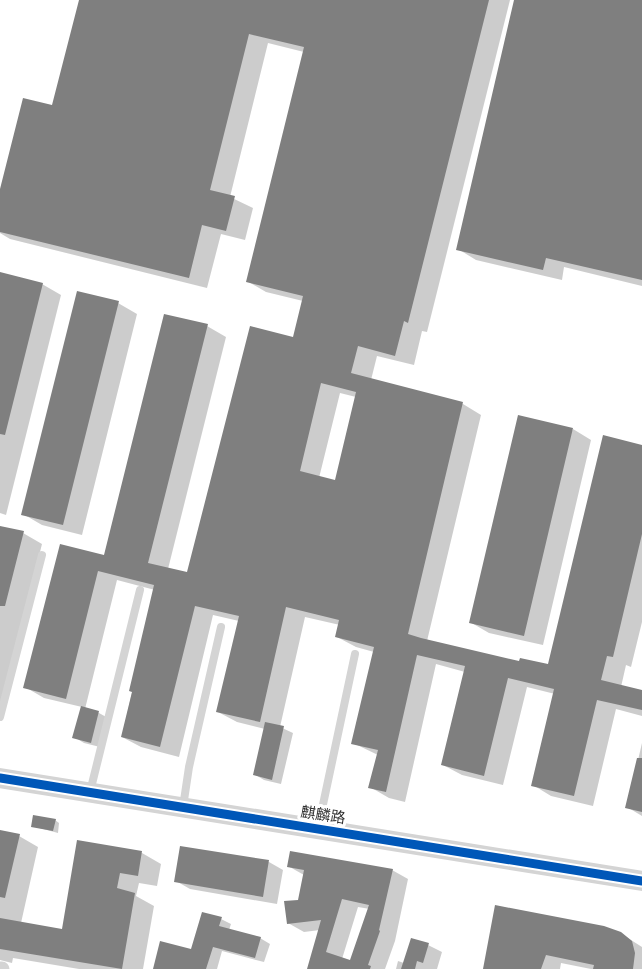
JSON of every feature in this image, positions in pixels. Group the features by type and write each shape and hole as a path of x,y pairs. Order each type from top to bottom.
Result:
{"street":[{"name":"麒麟路","path":"0,778 642,881"}],"lane":[{"path":"0,717 42,555"},
{"path":"90,792 140,590"},
{"path":"183,807 189,767 221,627"},
{"path":"318,829 355,654"}],"building":[{"path":"79,0 489,0 408,323 404,321 395,356 358,346 351,373 463,402 408,634 421,638 519,661 520,658 548,664 603,435 642,445 642,534 613,657 607,656 601,680 642,690 642,710 597,700 574,796 531,786 554,689 508,678 484,776 441,765 465,666 417,655 386,792 368,788 378,750 351,744 374,647 335,637 339,620 286,607 260,722 216,712 239,616 195,606 160,747 121,737 132,692 129,691 154,585 98,571 66,699 23,688 60,544 104,555 164,314 208,324 148,563 187,572 250,326 293,337 303,296 246,282 304,47 249,34 210,190 235,196 226,231 202,225 189,278 0,232 0,189 23,98 52,105","holes":["321,383 356,392 335,480 300,471"]},
{"path":"514,0 642,0 642,280 546,258 543,270 456,250"},
{"path":"0,272 43,283 5,435 0,434"},
{"path":"77,291 119,301 63,525 21,515"},
{"path":"518,415 573,428 524,636 469,623"},
{"path":"0,526 24,531 5,606 0,606"},
{"path":"81,706 99,711 91,743 72,738"},
{"path":"265,722 284,726 272,780 253,775"},
{"path":"637,758 642,758 642,812 625,808"},
{"path":"33,815 56,819 53,831 31,827"},
{"path":"0,830 20,834 5,898 0,897"},
{"path":"77,840 142,851 138,876 120,873 117,888 135,893 122,969 0,949 0,918 62,929"},
{"path":"180,846 269,860 263,897 174,882"},
{"path":"290,851 393,869 380,931 368,965 371,966 370,969 307,969 321,920 287,924 284,901 298,900 304,870 287,867","holes":["342,899 369,905 350,960 326,952"]},
{"path":"495,905 604,926 621,932 632,941 635,953 633,969 593,969 594,965 546,955 541,969 483,969"},
{"path":"202,912 222,917 219,926 261,937 255,958 213,947 206,969 153,969 160,941 191,949"},
{"path":"411,938 429,943 423,963 417,961 415,969 401,969"}],"cycle path":[{"path":"0,778 642,881"}]}
